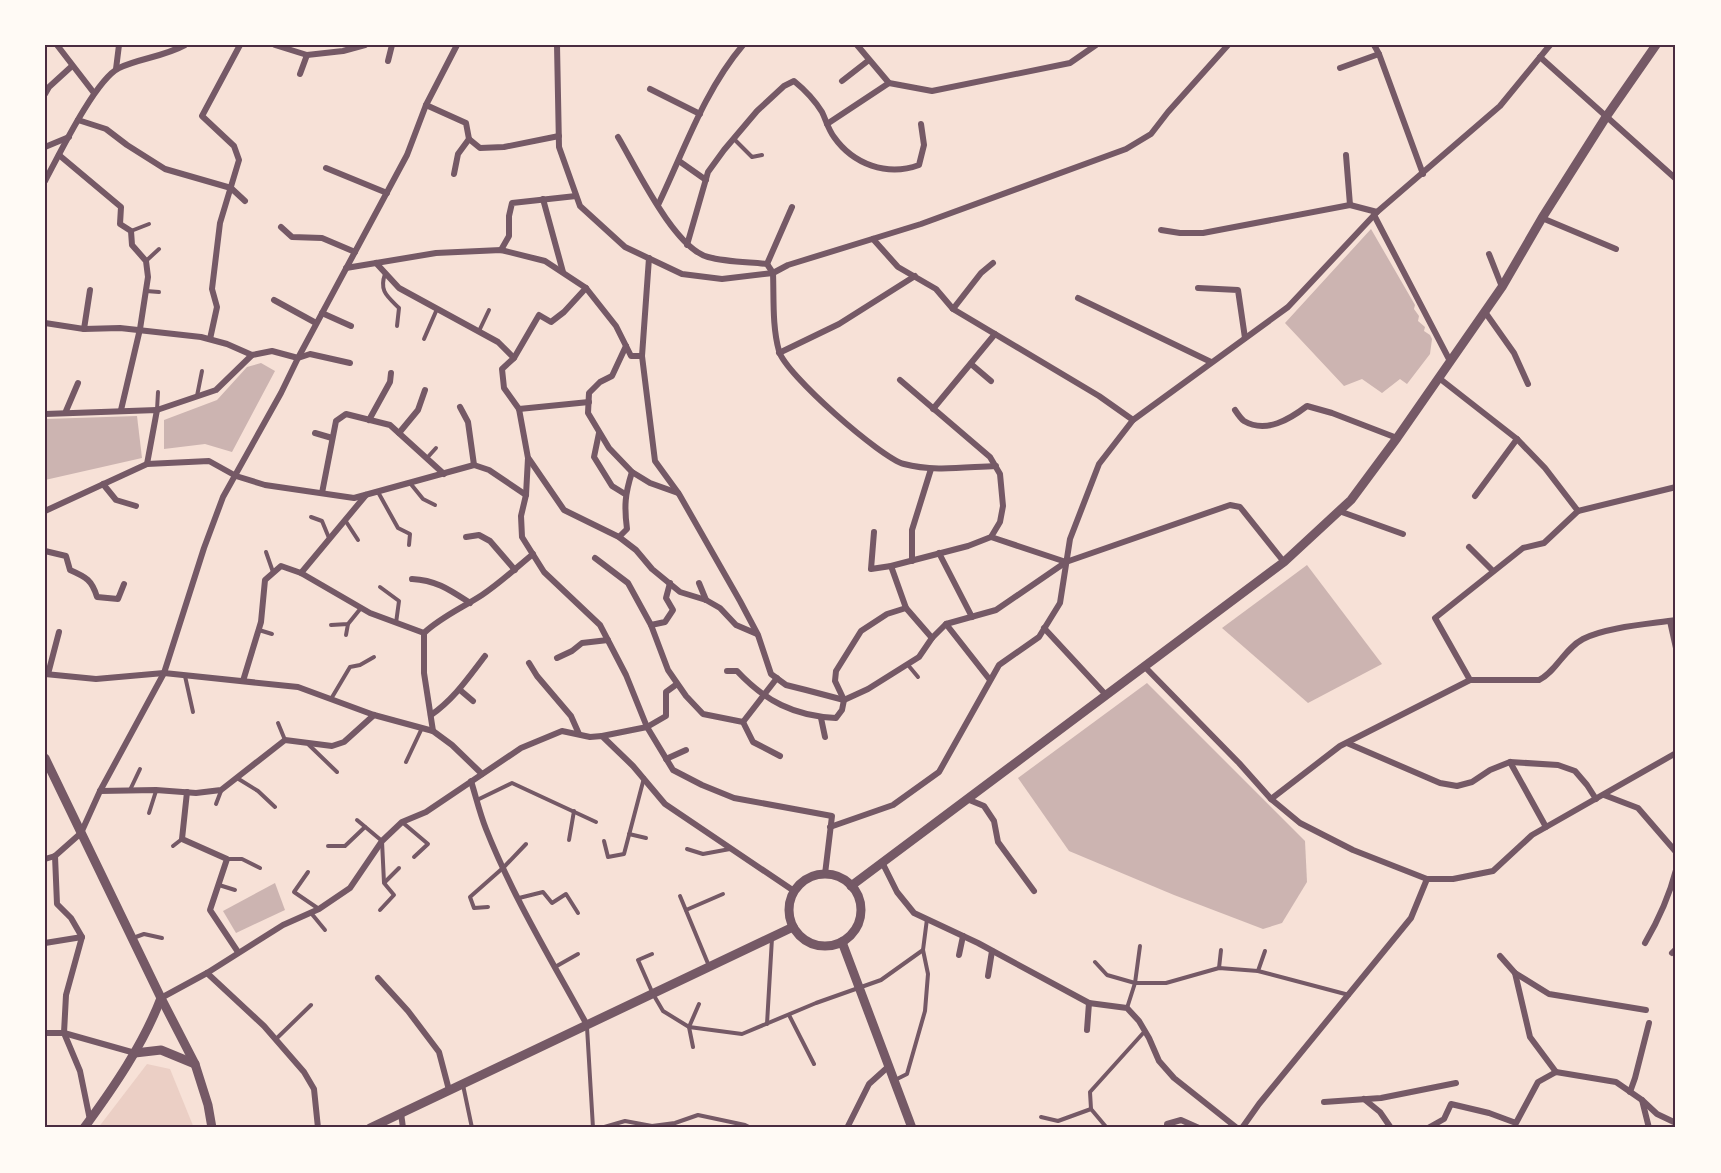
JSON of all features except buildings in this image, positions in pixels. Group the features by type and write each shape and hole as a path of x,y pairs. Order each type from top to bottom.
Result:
{"street":[{"path":"57,45 94,93"},
{"path":"116,69 119,45"},
{"path":"45,181 94,93 116,69 164,55 185,45"},
{"path":"210,339 217,306 212,289 220,223 239,160 234,146 202,116 240,45"},
{"path":"275,45 307,54 343,51 365,45"},
{"path":"388,61 392,45"},
{"path":"45,860 55,856 81,833 100,791 164,673 204,548 223,497 407,155 426,105 457,45"},
{"path":"557,45 559,147 580,206 625,247 682,274 723,279 773,273 788,265 921,224 1126,149 1150,134 1228,45"},
{"path":"658,205 700,114 734,56 743,45"},
{"path":"857,45 889,83 932,91 1070,63 1096,45"},
{"path":"1374,45 1423,174"},
{"path":"831,827 893,805 939,771 999,665 1039,637 1060,603 1070,539 1099,464 1133,420 1288,307 1375,213 1500,106 1550,45"},
{"path":"851,886 1284,562 1351,500 1502,287 1542,218 1606,117 1656,45"},
{"path":"300,74 307,54"},
{"path":"1340,68 1379,54"},
{"path":"1540,57 1676,179"},
{"path":"842,81 868,60"},
{"path":"45,94 49,87 72,66"},
{"path":"687,245 708,171 757,111 784,86 794,81 809,94 822,112 833,136 845,150 864,164 905,170 919,165 924,145 921,124"},
{"path":"827,124 889,83"},
{"path":"650,88 700,114"},
{"path":"426,105 466,123 469,139 480,148 504,147 559,135"},
{"path":"78,120 106,129 165,169 231,188 245,201"},
{"path":"45,147 69,137"},
{"path":"618,137 668,221 687,245 706,257 767,264 773,273 779,353 794,374 842,420 879,450 902,464 931,468 996,466"},
{"path":"454,174 458,154 469,139"},
{"path":"59,155 121,207 120,224 131,231 132,245 146,261 148,278 140,329 121,410"},
{"path":"1346,155 1350,205"},
{"path":"679,161 706,180"},
{"path":"326,168 387,193"},
{"path":"501,250 509,236 509,216 512,203 576,196"},
{"path":"543,199 563,273"},
{"path":"1161,230 1203,233 1350,205 1375,213 1450,361"},
{"path":"767,264 792,207"},
{"path":"1542,218 1616,249"},
{"path":"281,227 292,237 322,238 355,252"},
{"path":"873,239 898,267 936,289 953,309 1099,396 1133,420"},
{"path":"346,268 436,253 501,250 545,261 586,288 616,326 631,356 642,356"},
{"path":"1489,254 1502,287"},
{"path":"649,258 642,356 655,461 679,494 758,635 771,674 786,685 844,700 868,689 920,657 932,638 946,624 996,610 1066,562 1230,505 1240,507 1284,562"},
{"path":"376,263 399,288 498,342 514,358"},
{"path":"953,309 965,291 993,263"},
{"path":"779,353 839,324 915,276"},
{"path":"586,288 564,312 551,322 539,315 514,358 502,369 504,388 519,409 528,458 526,495 521,516 522,537 544,572 600,625 626,675 647,727 673,770 734,798 832,816 825,874"},
{"path":"1198,288 1238,290 1245,338"},
{"path":"84,329 90,291"},
{"path":"1078,298 1211,362"},
{"path":"274,300 316,323"},
{"path":"1485,312 1514,353 1528,384"},
{"path":"322,313 351,326"},
{"path":"45,323 84,329 140,329 210,339 252,355 272,351 298,358 310,354 350,363"},
{"path":"933,409 995,334"},
{"path":"626,346 612,376 600,382 589,393 588,413 609,448 632,472 650,483 679,494"},
{"path":"45,414 66,411 157,410 216,390 252,355"},
{"path":"970,364 991,381"},
{"path":"369,420 390,382 391,373"},
{"path":"1439,378 1517,439 1545,468 1578,511"},
{"path":"900,380 990,457 996,466 1000,474 1003,506 1000,522 991,537"},
{"path":"66,411 78,383"},
{"path":"399,433 418,410 425,390"},
{"path":"519,409 589,402"},
{"path":"1235,410 1244,421 1259,425 1278,425 1306,406 1332,413 1397,438"},
{"path":"460,407 468,422 474,465"},
{"path":"147,464 157,410"},
{"path":"322,493 336,421 346,414 390,425 444,474"},
{"path":"315,433 332,438"},
{"path":"598,433 594,457 612,486 625,494"},
{"path":"1475,496 1517,439"},
{"path":"528,458 564,510 618,537 636,550 652,570 680,592 706,600 720,608 736,625 758,635"},
{"path":"45,512 147,464 209,461 236,476 265,485 354,498 474,465 489,470 526,495"},
{"path":"912,561 912,530 931,468"},
{"path":"618,537 627,529 625,494 632,472"},
{"path":"103,484 116,500 136,506"},
{"path":"1470,680 1435,618 1523,548 1544,543 1578,511 1676,486"},
{"path":"302,573 328,538 366,495"},
{"path":"1339,511 1403,534"},
{"path":"874,532 872,569 891,567 991,537 1066,562"},
{"path":"466,537 479,535 490,541 515,570"},
{"path":"1469,547 1493,571"},
{"path":"45,551 66,556 70,570 93,583 97,597 118,599 124,584"},
{"path":"433,731 424,673 424,633 436,621 470,603 499,583 533,554"},
{"path":"939,554 972,617"},
{"path":"595,558 628,583 651,626 668,670 686,696 703,714 743,722"},
{"path":"243,681 258,630 265,580 281,566 302,573 361,608 424,633"},
{"path":"891,567 906,608 932,638"},
{"path":"412,579 427,580 443,586 470,603"},
{"path":"651,626 665,622 673,610 666,598 670,583"},
{"path":"699,583 706,600"},
{"path":"727,671 737,671 763,696 802,713 821,718 836,718 842,710 844,700 835,681 836,671 861,631 887,614 906,608"},
{"path":"1271,799 1347,743 1470,680 1539,680 1547,676 1563,654 1583,639 1604,632 1673,621 1676,648"},
{"path":"946,624 990,680"},
{"path":"1044,628 1106,695"},
{"path":"59,633 47,674 96,679 164,673 298,687 374,715 433,731 452,745 482,774"},
{"path":"557,658 582,643 608,640"},
{"path":"431,715 447,704 460,690 485,656"},
{"path":"529,663 537,676 572,716 579,734"},
{"path":"1144,666 1271,799 1300,823 1353,850 1427,879 1453,879 1493,871 1532,835 1676,753"},
{"path":"743,722 777,678"},
{"path":"87,1124 135,1053 150,1027 161,998 207,973 283,925 319,909 350,888 382,842 402,822 426,812 521,748 562,731 602,736 647,727 666,716 666,692 677,684"},
{"path":"460,690 473,701"},
{"path":"100,791 221,790 285,740 332,746 344,742 374,715"},
{"path":"821,718 825,737"},
{"path":"743,722 753,742 780,756"},
{"path":"602,736 644,778 665,804 794,891"},
{"path":"1347,743 1440,783 1457,786 1472,782 1490,770 1510,762 1558,765 1575,771 1587,784 1596,799"},
{"path":"666,759 686,750"},
{"path":"45,758 195,1064 212,1128"},
{"path":"1510,762 1546,827"},
{"path":"471,781 486,828 504,867 587,1025"},
{"path":"187,792 182,839 227,859 210,910 238,952"},
{"path":"1604,795 1638,808 1676,852"},
{"path":"967,799 984,806 994,821 998,842 1034,891"},
{"path":"55,856 57,904 71,918 82,937 66,995 64,1034 80,1071 87,1124"},
{"path":"882,862 897,892 914,913 963,936 1089,1003 1127,1008 1145,1031 1159,1061 1174,1078 1237,1128"},
{"path":"1645,943 1661,916 1671,892 1676,870"},
{"path":"825,874 843,879 851,886 860,902 859,920 849,936 833,945 814,945 799,935 793,927 789,909 794,891 807,879 825,874"},
{"path":"1242,1128 1259,1104 1411,918 1427,879"},
{"path":"370,1128 793,927"},
{"path":"959,955 963,936"},
{"path":"45,943 82,937"},
{"path":"842,942 912,1128"},
{"path":"988,976 992,951"},
{"path":"1500,957 1515,974 1549,994 1646,1010"},
{"path":"207,973 264,1026 304,1072 314,1089 318,1128"},
{"path":"1515,974 1530,1037 1556,1072"},
{"path":"378,978 408,1011 439,1052 449,1090"},
{"path":"1087,1030 1089,1003"},
{"path":"1630,1092 1649,1023"},
{"path":"45,1033 64,1034 135,1053 161,1050 195,1064"},
{"path":"848,1128 869,1084 889,1066"},
{"path":"1428,1128 1444,1119 1451,1104 1489,1113 1516,1123 1538,1082 1556,1072 1616,1082 1642,1100 1657,1114 1676,1123"},
{"path":"1324,1102 1381,1098 1456,1083"},
{"path":"1363,1099 1380,1112 1391,1128"},
{"path":"1642,1100 1649,1128"},
{"path":"401,1113 403,1128"},
{"path":"1167,1128 1167,1124 1181,1120 1199,1128"}],"lane":[{"path":"733,138 752,157 762,155"},
{"path":"131,231 149,224"},
{"path":"146,261 159,249"},
{"path":"386,273 382,283 386,296 399,308 397,326"},
{"path":"146,291 159,292"},
{"path":"424,339 437,309"},
{"path":"479,332 489,310"},
{"path":"197,396 202,371"},
{"path":"157,410 158,392"},
{"path":"427,458 436,448"},
{"path":"410,483 423,499 435,505"},
{"path":"378,492 398,528 410,534 409,545"},
{"path":"311,517 322,521 328,538"},
{"path":"345,519 358,540"},
{"path":"266,552 273,573"},
{"path":"380,587 399,601 396,622"},
{"path":"346,635 348,624 361,608"},
{"path":"331,625 348,624"},
{"path":"258,630 272,634"},
{"path":"331,699 350,667 360,665 374,657"},
{"path":"908,664 918,677"},
{"path":"185,675 193,712"},
{"path":"278,723 285,740"},
{"path":"406,762 422,728"},
{"path":"309,744 337,771"},
{"path":"130,790 140,769"},
{"path":"237,778 258,791 275,807"},
{"path":"604,841 609,857 624,854 644,778"},
{"path":"477,800 512,783 596,822"},
{"path":"149,813 156,790"},
{"path":"216,804 221,790"},
{"path":"568,840 574,812"},
{"path":"357,820 382,842 384,883 394,895 380,910"},
{"path":"402,822 428,844 414,857"},
{"path":"328,846 345,846 365,827"},
{"path":"629,834 646,838"},
{"path":"172,846 182,839"},
{"path":"488,907 474,908 470,897 526,844"},
{"path":"687,849 703,854 732,848"},
{"path":"227,859 242,859 260,868"},
{"path":"384,883 399,868"},
{"path":"308,872 294,891 319,909"},
{"path":"219,885 235,890"},
{"path":"519,898 543,892 552,903 566,894 578,913"},
{"path":"686,910 723,894"},
{"path":"680,896 710,967"},
{"path":"311,913 325,930"},
{"path":"894,1080 907,1074 925,1011 928,974 923,950 927,919"},
{"path":"132,939 144,934 162,938"},
{"path":"767,1024 772,937"},
{"path":"1127,1008 1135,983 1140,946"},
{"path":"652,954 638,960 663,1011 689,1027 742,1034 881,980 923,950"},
{"path":"1219,968 1221,950"},
{"path":"1258,971 1265,951"},
{"path":"555,967 578,954"},
{"path":"1095,962 1107,975 1135,983 1166,983 1219,968 1258,971 1349,995"},
{"path":"693,1047 689,1027 699,1004"},
{"path":"276,1039 311,1005"},
{"path":"789,1015 814,1064"},
{"path":"587,1025 593,1128"},
{"path":"1107,1128 1091,1109 1090,1092 1145,1031"},
{"path":"463,1084 472,1128"},
{"path":"1041,1117 1058,1121 1091,1109"},
{"path":"601,1128 625,1121 652,1126 675,1123 698,1115 752,1128"}],"shaded area":[{"path":"147,1064 170,1069 194,1128 98,1128"}]}
